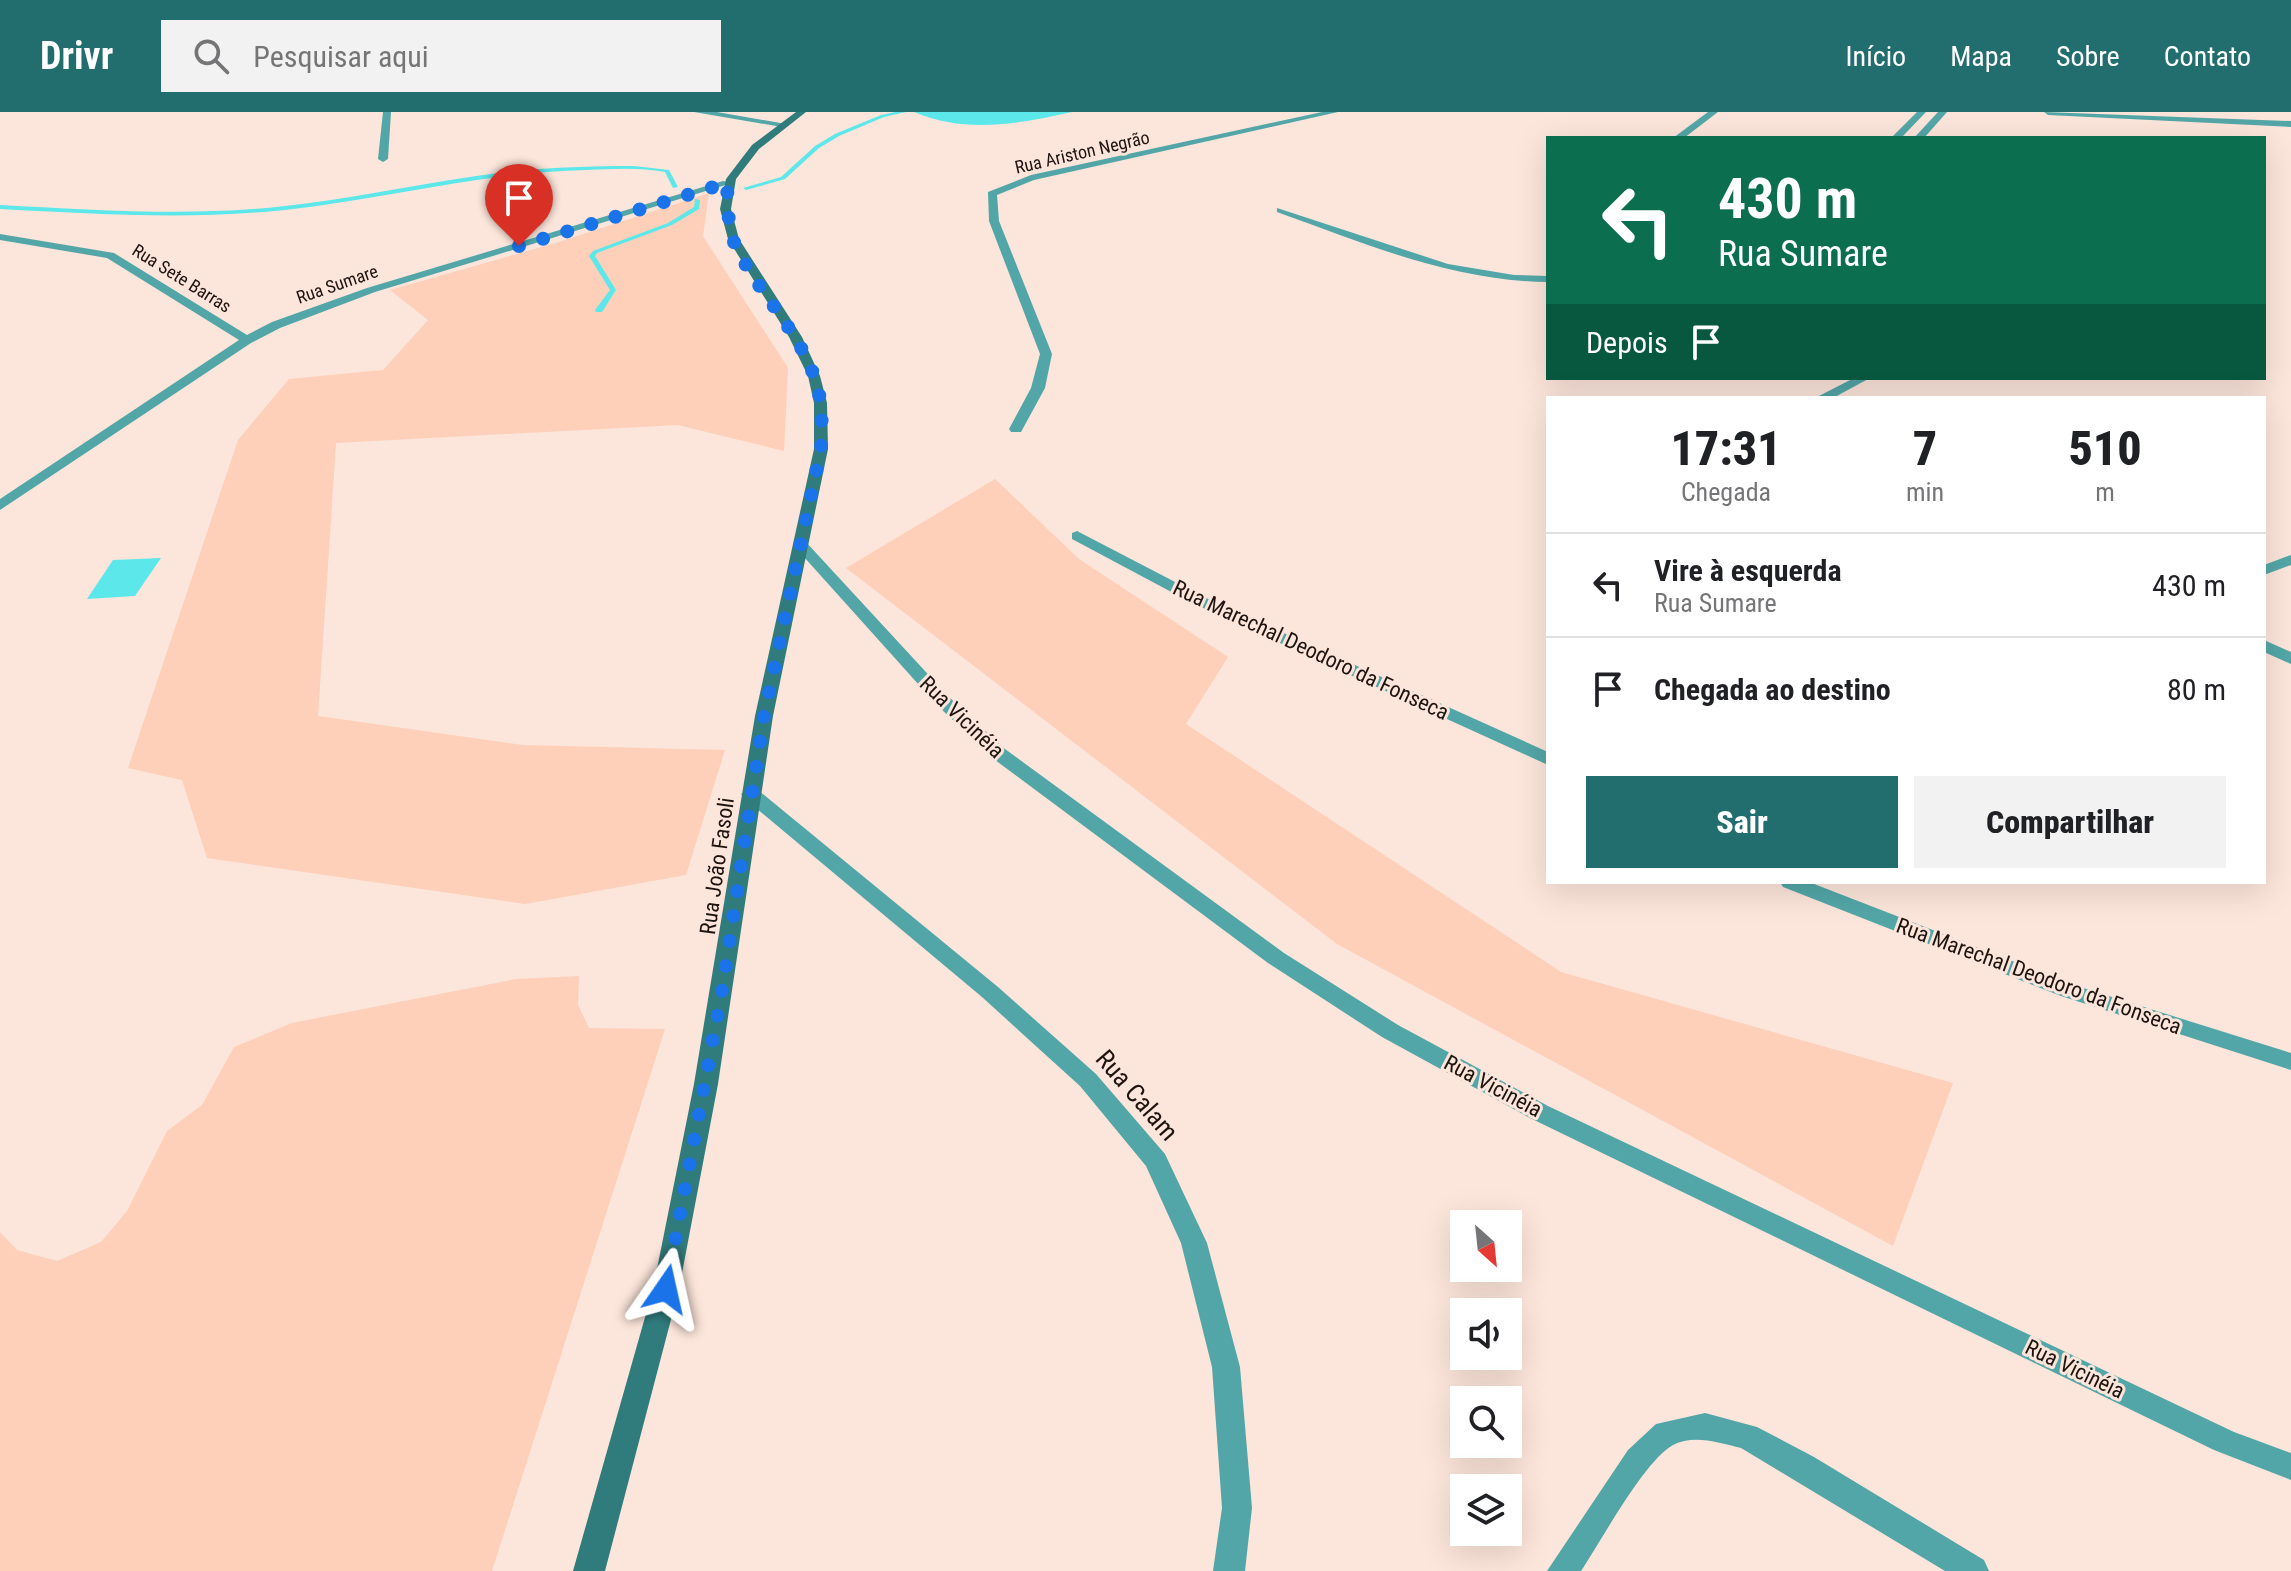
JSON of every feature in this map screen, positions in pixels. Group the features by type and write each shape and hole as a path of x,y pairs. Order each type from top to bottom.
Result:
{"main road":[{"path":"727,183 745,156 782,124 802,112"},
{"name":"Rua João Fasoli","path":"589,1571 666,1289 709,1070 751,794 821,449 822,409 815,377 801,348 736,248 729,220 727,183"}],"street":[{"path":"383,159 387,112"},
{"path":"698,112 782,124"},
{"name":"Rua Ariston Negrão","path":"1016,429 1038,388 1046,354 994,221 992,194 1031,178 1334,112"},
{"path":"1681,136 1714,112"},
{"path":"1898,136 1922,112"},
{"path":"1921,136 1943,112"},
{"path":"2048,112 2291,124"},
{"name":"Rua Sumare","path":"0,506 247,340 276,325 371,290 727,183"},
{"path":"1281,210 1473,273 1522,280 1546,279"},
{"name":"Rua Sete Barras","path":"0,237 110,255 247,340"},
{"path":"1826,396 1860,380"},
{"name":"Rua Marechal Deodoro da Fonseca","path":"1077,536 1198,600 1546,758"},
{"name":"Rua Vicinéia","path":"800,544 943,701 998,753 1276,958 1390,1031 1539,1112 2211,1434 2291,1467"},
{"path":"2266,569 2291,560"},
{"path":"2266,646 2291,659"},
{"name":"Rua Calam","path":"751,794 1012,1011 1088,1080 1156,1161 1194,1243 1226,1367 1237,1508 1229,1571"},
{"name":"Rua Marechal Deodoro da Fonseca","path":"1795,884 2069,991 2291,1062"},
{"path":"1563,1571 1638,1459 1666,1433 1705,1426 1747,1436 1793,1460 1973,1571"}],"shaded area":[{"path":"709,193 703,236 788,368 784,451 678,425 336,443 318,716 523,745 725,750 686,875 525,904 207,858 182,780 128,768 238,440 289,379 383,370 428,320 390,290 559,242"},
{"path":"995,479 1079,559 1228,657 1186,724 1561,972 1953,1083 1893,1246 1337,944 846,568"},
{"path":"579,976 578,1005 589,1028 665,1029 492,1571 0,1571 0,1232 17,1250 57,1261 101,1242 127,1211 167,1131 202,1105 234,1047 292,1023 516,979"}],"water":[{"path":"914,112 1072,112 1012,123 973,125 934,119"},
{"path":"161,558 135,596 87,599 113,560"}],"waterway":[{"path":"746,188 783,178 817,147 837,135 883,116 903,112"},
{"path":"0,207 143,214 250,211 326,203 482,177 561,169 659,169 667,171 675,187"},
{"path":"599,310 613,290 592,256 595,252 670,224 697,208 697,200"}],"route":[{"path":"519,246 727,183 729,220 736,248 801,348 815,377 822,409 821,449 764,716 731,939 666,1289"}]}
